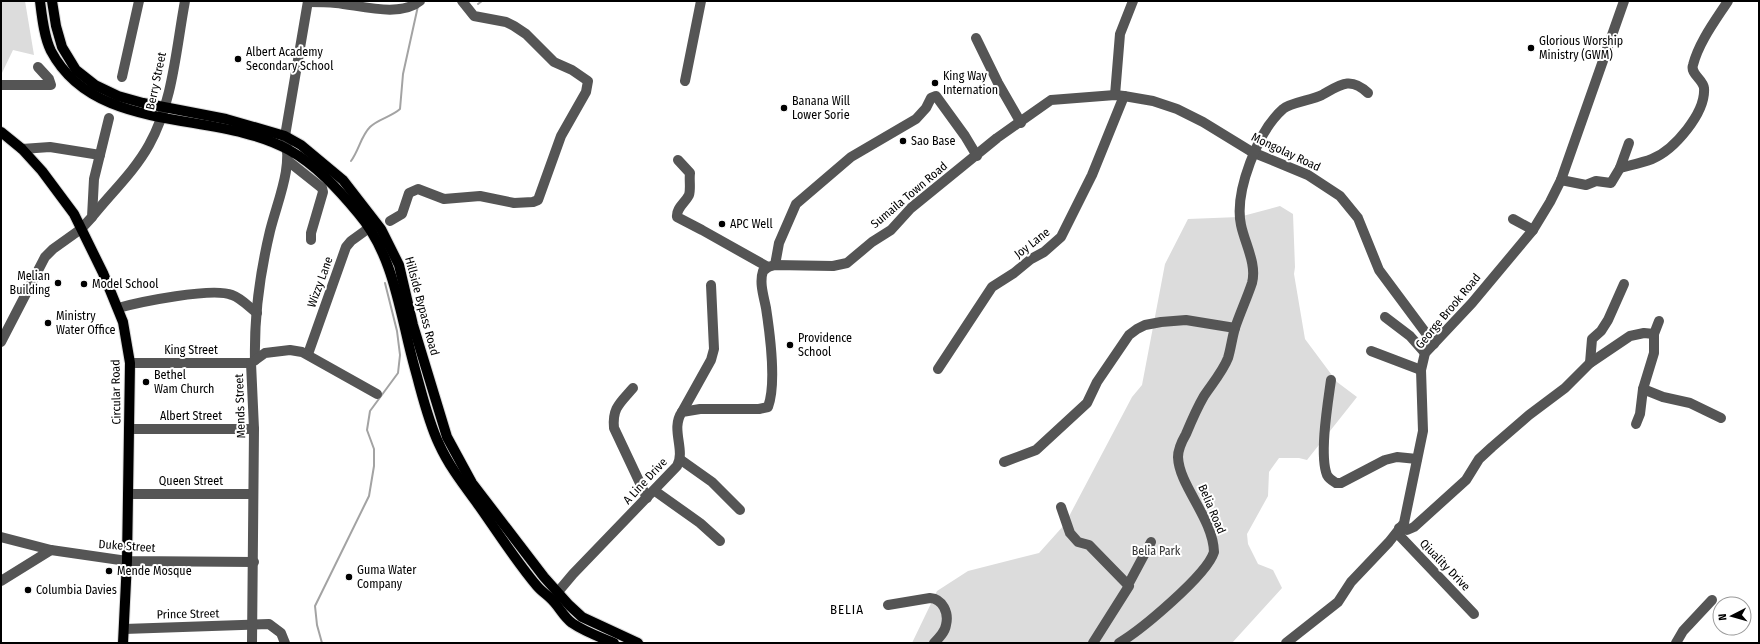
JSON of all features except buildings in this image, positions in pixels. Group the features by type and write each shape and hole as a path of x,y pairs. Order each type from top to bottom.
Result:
{"main road":[{"name":"Hillside Bypass Road","path":"40,1 51,50 78,86 112,104 141,113 164,112 226,119 286,136 301,145 343,180 381,229 399,265 413,325 447,437 456,457 472,483 557,593 582,617 638,643"},
{"name":"Hillside Bypass Road","path":"52,1 62,47 76,70 84,78 118,96 164,112 261,139 289,150 329,181 353,207 369,228 390,271 414,368 430,421 439,444 450,465 538,588 555,603 562,615 584,631 614,643"},
{"name":"Circular Road","path":"1,132 22,149 42,171 74,214 104,273 122,322 130,363 127,561 123,643"}],"street":[{"path":"122,77 139,1"},
{"name":"Berry Street","path":"1,342 45,257 81,229 138,162 149,145 164,112 185,1"},
{"path":"286,136 308,1 334,2 385,9 406,8 414,6 420,1"},
{"path":"390,221 402,214 409,193 418,189 444,199 480,196 503,202 523,203 538,200 561,136 586,92 588,81 572,70 554,62 526,34 506,22 474,16 462,1"},
{"path":"685,81 701,1"},
{"name":"Joy Lane","path":"938,369 992,286 1014,273 1031,259 1044,252 1060,237 1092,175 1120,95 1120,34 1133,1"},
{"name":"George Brook Road","path":"1286,643 1338,602 1351,582 1404,523 1423,431 1421,370 1425,353 1472,303 1533,230 1550,202 1561,180 1624,1"},
{"path":"1620,168 1657,157 1682,137 1688,130 1702,101 1704,89 1702,82 1693,71 1693,65 1700,47 1728,1"},
{"path":"976,38 998,83 1021,122"},
{"path":"1,85 51,85 49,79 38,67"},
{"path":"1004,462 1036,450 1087,403 1097,382 1129,335 1137,329 1146,325 1161,322 1186,320 1236,328 1254,273 1239,217 1252,152 1268,128 1283,109 1288,106 1315,98 1346,83 1354,83 1361,86 1368,93"},
{"name":"Sumaila Town Road","path":"771,266 833,266 847,264 872,242 891,230 911,208 977,156 997,138 1051,100 1120,95"},
{"name":"Mongolay Road","path":"1120,95 1177,109 1203,122 1252,152 1308,175 1340,196 1358,218 1379,270 1434,344"},
{"path":"682,412 700,409 759,409 768,407 771,399 770,336 761,276 763,271 771,266 796,204 852,157 916,119 926,108 931,98 936,96 965,136 977,156"},
{"path":"92,217 93,189 109,118"},
{"name":"Mends Street","path":"252,643 254,562 254,332 263,263 288,161 289,150 286,136"},
{"path":"1561,180 1582,184 1596,181 1609,183 1613,181 1620,168 1629,143"},
{"path":"22,149 50,147 100,155"},
{"path":"678,160 690,173 688,184 690,191 688,197 677,212 676,217 771,266"},
{"path":"288,161 322,188 323,192 311,233 311,240"},
{"path":"1513,220 1533,230"},
{"name":"Wizzy Lane","path":"308,354 346,247 354,238 369,228"},
{"name":"A Line Drive","path":"557,593 616,528 651,495 681,460 677,423 711,360 714,349 711,284"},
{"path":"1590,363 1592,339 1601,331 1608,320 1624,284"},
{"path":"118,308 157,299 222,293 236,297 257,313"},
{"path":"1385,317 1410,336 1425,353"},
{"path":"1636,424 1640,414 1643,389 1654,353 1654,334 1659,321"},
{"name":"Belia Road","path":"1119,643 1160,612 1204,568 1213,556 1214,547 1208,524 1183,474 1178,458 1180,446 1203,398 1228,358 1236,328"},
{"path":"1398,531 1407,530 1417,524 1446,496 1466,480 1479,459 1528,414 1565,388 1590,363 1630,336 1644,333 1654,334"},
{"path":"253,362 265,354 283,351 296,351 308,354 377,394"},
{"path":"1371,352 1421,370"},
{"name":"King Street","path":"130,363 253,362"},
{"path":"1331,380 1325,448 1325,465 1329,478 1336,484 1341,483 1385,460 1397,457 1417,459"},
{"path":"633,388 616,408 613,417 614,428 651,495 700,523 720,541"},
{"path":"1643,389 1662,397 1690,403 1721,418"},
{"name":"Albert Street","path":"129,429 254,429"},
{"path":"681,460 712,482 740,510"},
{"name":"Queen Street","path":"128,494 253,494"},
{"path":"1062,507 1070,533 1078,542 1089,545 1128,585"},
{"name":"Qiuality Drive","path":"1398,531 1474,614"},
{"name":"Duke Street","path":"1,537 51,550 127,561 254,562"},
{"path":"1093,643 1129,586 1128,585 1150,542"},
{"path":"1,582 51,550"},
{"path":"555,603 557,593"},
{"path":"888,605 930,598 936,598 941,602 944,609 946,626 941,636 934,643"},
{"path":"1676,643 1683,631 1712,600"},
{"name":"Prince Street","path":"124,629 252,626 269,624 281,633 285,643"}],"green space":[{"path":"1,1 25,1 34,55 13,50 1,75"},
{"name":"Belia Park","path":"1280,206 1293,214 1294,274 1305,339 1337,382 1357,397 1307,460 1299,458 1279,458 1269,472 1268,496 1247,534 1248,544 1258,564 1273,570 1282,588 1232,643 912,643 937,591 968,571 1039,553 1065,524 1132,397 1142,385 1165,264 1188,219 1239,217"}],"waterway":[{"path":"478,4 482,1"},
{"path":"351,161 364,135 370,127 400,109 403,74 418,6"},
{"path":"322,643 317,625 315,606 369,496 374,466 374,449 367,430 370,411 398,373 400,355 397,331 385,283"}],"place":[{"name":"Glorious Worship Ministry (GWM)","path":"1531,48"},
{"name":"Albert Academy Secondary School","path":"238,59"},
{"name":"King Way Internation","path":"935,83"},
{"name":"Banana Will Lower Sorie","path":"784,108"},
{"name":"Sao Base","path":"903,141"},
{"name":"APC Well","path":"722,224"},
{"name":"Melian Building","path":"58,283"},
{"name":"Model School","path":"84,284"},
{"name":"Ministry Water Office","path":"48,323"},
{"name":"Providence School","path":"790,345"},
{"name":"Bethel Wam Church","path":"146,382"},
{"name":"Mende Mosque","path":"109,571"},
{"name":"Guma Water Company","path":"349,577"},
{"name":"Columbia Davies","path":"28,590"}],"district":[{"name":"BELIA","path":"847,609"}]}
